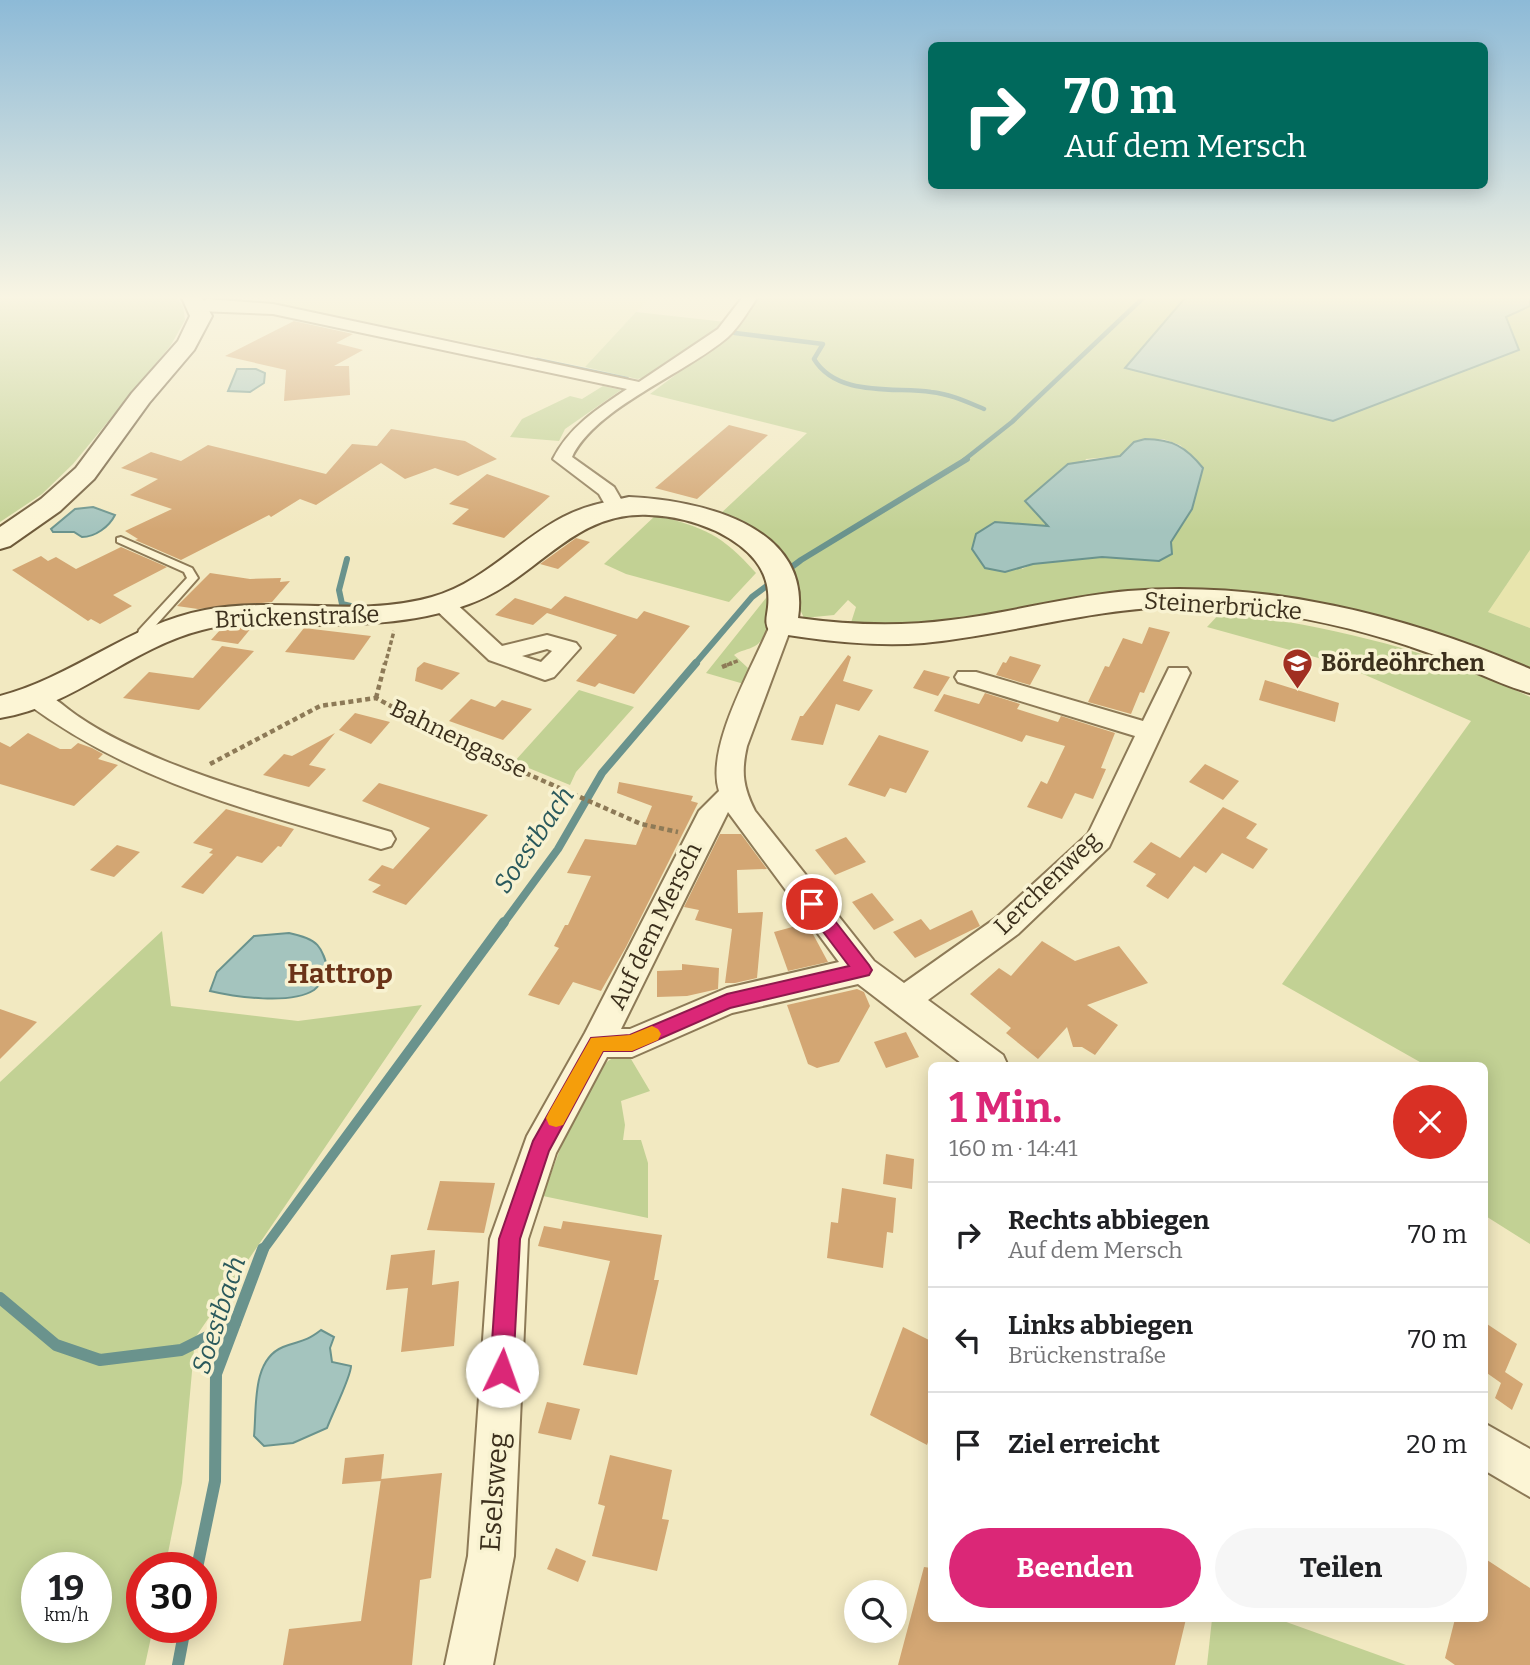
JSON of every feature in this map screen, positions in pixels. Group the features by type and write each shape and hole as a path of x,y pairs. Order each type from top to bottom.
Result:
{"street":[{"path":"0,540 61,497 94,464 153,376"},
{"path":"585,376 640,387"},
{"path":"615,506 607,491 562,459 563,450 570,440 640,387 662,376"},
{"name":"Brückenstraße","path":"0,707 34,696 142,640 196,621 239,616 399,613 443,604 495,582 584,515 615,506 645,504 687,510 711,518 761,548 779,569 784,610"},
{"name":"Steinerbrücke","path":"784,610 834,633 904,635 1132,600 1235,602 1310,612 1401,633 1500,668 1530,682"},
{"path":"443,604 497,655"},
{"path":"784,610 732,752 729,780 734,796 744,816 863,970 986,1062"},
{"name":"Lerchenweg","path":"904,999 1007,926 1099,840 1178,673"},
{"path":"967,677 1150,732"},
{"path":"0,689 3,696 0,707"},
{"path":"34,696 85,734 186,779 381,839"},
{"name":"Auf dem Mersch","path":"734,796 724,799 713,811 699,836 597,1043 632,1043 727,1001 863,970"},
{"name":"Eselsweg","path":"469,1665 491,1556 509,1239 540,1148 597,1043"},
{"path":"1488,1447 1530,1475"}],"lane":[{"path":"121,540 188,570 193,578 143,632 142,640"}],"path":[{"path":"376,698 399,613"},
{"path":"722,667 740,660"},
{"name":"Bahnengasse","path":"186,779 199,769 320,706 376,698 471,749 600,803 641,824 699,836"}],"shaded area":[{"path":"1530,550 1530,628 1488,612"}],"green space":[{"path":"0,376 146,376 73,464 42,494 0,522"},
{"path":"623,376 652,376 650,377 637,379"},
{"path":"674,376 1530,376 1530,550 1488,612 1530,628 1530,668 1460,640 1311,600 1221,589 1125,590 1040,603 951,623 849,629 856,607 848,600 834,615 804,618 798,605 719,515 807,433 650,394","holes":["1163,439 1180,445 1203,468 1192,509 1171,542 1171,555 1159,561 1102,557 1033,564 1022,569 995,522 1049,526 1086,459 1120,456 1134,442"]},
{"path":"603,386 621,390 565,429 559,441 510,437 522,419 570,396 582,399"},
{"path":"656,515 711,534 732,549 756,573 729,602 626,574 604,564"},
{"path":"770,593 770,614 764,636 755,646 734,655 748,668 744,684 706,673"},
{"path":"1222,611 1302,624 1418,653 1493,680 1530,697 1530,1244 1488,1218 1488,1062 1420,1062 1282,984 1471,721 1340,664 1207,627"},
{"path":"579,690 634,707 576,772 570,785 514,762"},
{"path":"162,931 171,1006 298,1021 422,1005 195,1338 182,1483 168,1552 126,1552 126,1643 150,1643 145,1665 0,1665 0,1082"},
{"path":"628,1054 650,1091 621,1101 625,1125 623,1140 641,1140 648,1163 648,1218 543,1196 570,1124 588,1087 608,1061"},
{"path":"1212,1622 1286,1622 1406,1665 1207,1665"}],"water":[{"path":"234,376 265,376 264,383 250,392 228,391"},
{"path":"1155,376 1452,376 1333,421"},
{"path":"1145,439 1178,446 1203,468 1192,509 1171,542 1172,554 1159,561 1102,557 1033,564 1005,572 985,568 972,549 976,534 995,522 1048,526 1025,501 1068,464 1120,456 1134,442"},
{"path":"93,507 115,515 109,524 97,533 82,537 74,532 53,532 51,529 75,509"},
{"path":"289,933 313,941 324,956 329,974 314,990 304,995 278,998 210,991 217,972 254,936"},
{"path":"321,1330 334,1337 330,1348 332,1362 351,1366 327,1428 293,1443 264,1446 254,1436 256,1399 265,1363 273,1353 283,1347"}],"building":[{"path":"286,376 349,376 350,395 284,401"},
{"path":"729,425 768,435 697,499 655,488"},
{"path":"391,429 465,441 497,459 458,476 435,468 405,479 381,463 316,505 300,499 271,517 269,515 181,560 135,540 138,539 125,531 172,509 130,495 158,479 121,468 151,452 181,461 208,445 326,474 352,444 377,446"},
{"path":"487,474 550,496 504,538 452,524 469,509 449,504"},
{"path":"576,538 590,542 558,569 540,564"},
{"path":"121,547 167,567 113,595 132,606 100,624 91,619 88,621 12,570 41,556 48,561 56,557 76,569"},
{"path":"210,573 290,581 272,602 198,609 177,606"},
{"path":"565,596 637,619 644,611 690,626 634,694 599,683 595,687 576,681 617,635 547,613 533,625 495,615 515,598 551,609"},
{"path":"252,627 238,644 211,640 221,629"},
{"path":"1149,627 1170,632 1144,693 1140,692 1131,714 1088,702 1105,666 1109,667 1123,638 1142,644"},
{"path":"304,628 371,636 354,660 285,652"},
{"path":"222,646 254,651 199,710 123,698 149,672 193,678"},
{"path":"848,655 851,657 843,681 873,690 859,711 836,704 823,745 791,740 800,716 803,716"},
{"path":"1010,656 1041,665 1030,685 996,675"},
{"path":"424,662 460,673 442,690 415,681 417,668"},
{"path":"924,670 950,677 938,696 913,688"},
{"path":"1265,680 1339,703 1335,722 1259,700"},
{"path":"985,693 1020,704 1017,709 1058,722 1061,716 1115,733 1101,768 1106,769 1093,799 1075,793 1062,819 1027,807 1041,781 1047,784 1065,746 1026,735 1022,742 934,711 944,694 979,704"},
{"path":"471,699 495,707 502,700 532,709 503,740 449,721"},
{"path":"355,713 390,722 371,744 339,730"},
{"path":"28,733 60,749 71,749 78,743 103,754 98,759 118,765 74,806 0,784 0,742 10,747"},
{"path":"335,733 309,765 326,769 309,787 263,775 284,754 292,756"},
{"path":"879,735 929,751 906,793 890,788 885,797 848,785"},
{"path":"1205,764 1239,781 1223,800 1189,782"},
{"path":"619,782 693,796 691,801 698,803 601,991 573,982 559,1005 528,995 559,948 554,946 565,925 568,925 591,876 567,873 585,839 636,845 652,806 617,793"},
{"path":"379,783 488,815 406,905 372,892 381,885 368,880 382,865 393,869 430,828 362,801"},
{"path":"1223,807 1257,824 1246,838 1268,849 1253,869 1222,853 1206,873 1194,866 1168,899 1146,886 1156,874 1133,862 1151,842 1180,858"},
{"path":"226,809 294,829 281,847 278,846 262,863 237,856 203,894 181,887 213,854 209,853 213,849 193,843"},
{"path":"720,834 741,834 767,869 737,870 738,913 763,912 757,978 735,983 725,983 732,929 695,920 699,910 684,907"},
{"path":"846,837 866,862 835,875 815,850"},
{"path":"117,845 140,852 114,877 90,870"},
{"path":"872,893 894,920 874,930 852,902"},
{"path":"972,910 980,926 915,958 893,932 921,919 930,930"},
{"path":"807,923 828,962 788,971 774,932"},
{"path":"1042,941 1075,961 1119,946 1148,983 1087,1005 1118,1025 1095,1055 1082,1047 1073,1047 1067,1027 1038,1059 1006,1033 1011,1028 970,994 999,968 1011,976"},
{"path":"682,964 719,968 718,989 687,996 657,997 657,971 682,970"},
{"path":"857,989 864,992 870,1006 839,1062 817,1068 808,1064 787,1005"},
{"path":"0,1009 37,1022 0,1059"},
{"path":"906,1032 919,1057 886,1068 874,1042"},
{"path":"886,1154 914,1159 912,1189 883,1184"},
{"path":"440,1181 495,1183 484,1233 427,1230"},
{"path":"842,1188 896,1198 893,1233 887,1232 883,1268 827,1258 831,1222 838,1223"},
{"path":"563,1221 662,1235 654,1280 659,1280 637,1375 583,1365 610,1261 538,1246 544,1226 561,1229"},
{"path":"435,1250 432,1285 459,1281 454,1346 401,1352 408,1288 386,1290 391,1255"},
{"path":"1488,1325 1517,1344 1505,1372 1523,1384 1512,1410 1495,1398 1501,1383 1488,1374"},
{"path":"903,1327 928,1340 927,1445 870,1415"},
{"path":"547,1402 580,1409 571,1440 538,1433"},
{"path":"384,1454 381,1481 342,1484 345,1458"},
{"path":"610,1455 672,1470 662,1519 669,1520 657,1571 592,1556 605,1506 598,1504"},
{"path":"442,1473 431,1578 420,1580 412,1665 283,1665 289,1629 361,1621 381,1479"},
{"path":"556,1548 586,1561 578,1582 547,1569"},
{"path":"1488,1561 1530,1588 1530,1665 1455,1665 1445,1658 1454,1622 1488,1622"},
{"path":"924,1567 928,1568 928,1622 1185,1622 1175,1665 898,1665 904,1643 907,1643 907,1631"}],"waterway":[{"path":"611,376 627,379"},
{"path":"832,376 851,385 867,388 938,393 984,409"},
{"name":"Soestbach","path":"964,460 1012,422 1061,376"},
{"name":"Soestbach","path":"694,665 752,597 801,560 967,459"},
{"path":"347,559 339,590 342,604 355,607"},
{"name":"Soestbach","path":"503,924 558,849 602,773 696,663"},
{"name":"Soestbach","path":"263,1250 504,922"},
{"name":"Soestbach","path":"200,1552 215,1481 216,1374 263,1250"},
{"path":"0,1298 56,1345 100,1360 181,1350 235,1323"},
{"name":"Soestbach","path":"178,1665 182,1643"}],"slow traffic":[{"path":"556,1118 597,1043 632,1043 652,1034"}],"place":[{"name":"Bördeöhrchen","path":"1298,690"}],"district":[{"name":"Hattrop","path":"340,973"}],"route":[{"path":"502,1371 509,1239 540,1148 597,1043 632,1043 727,1001 863,970 812,904"}]}
